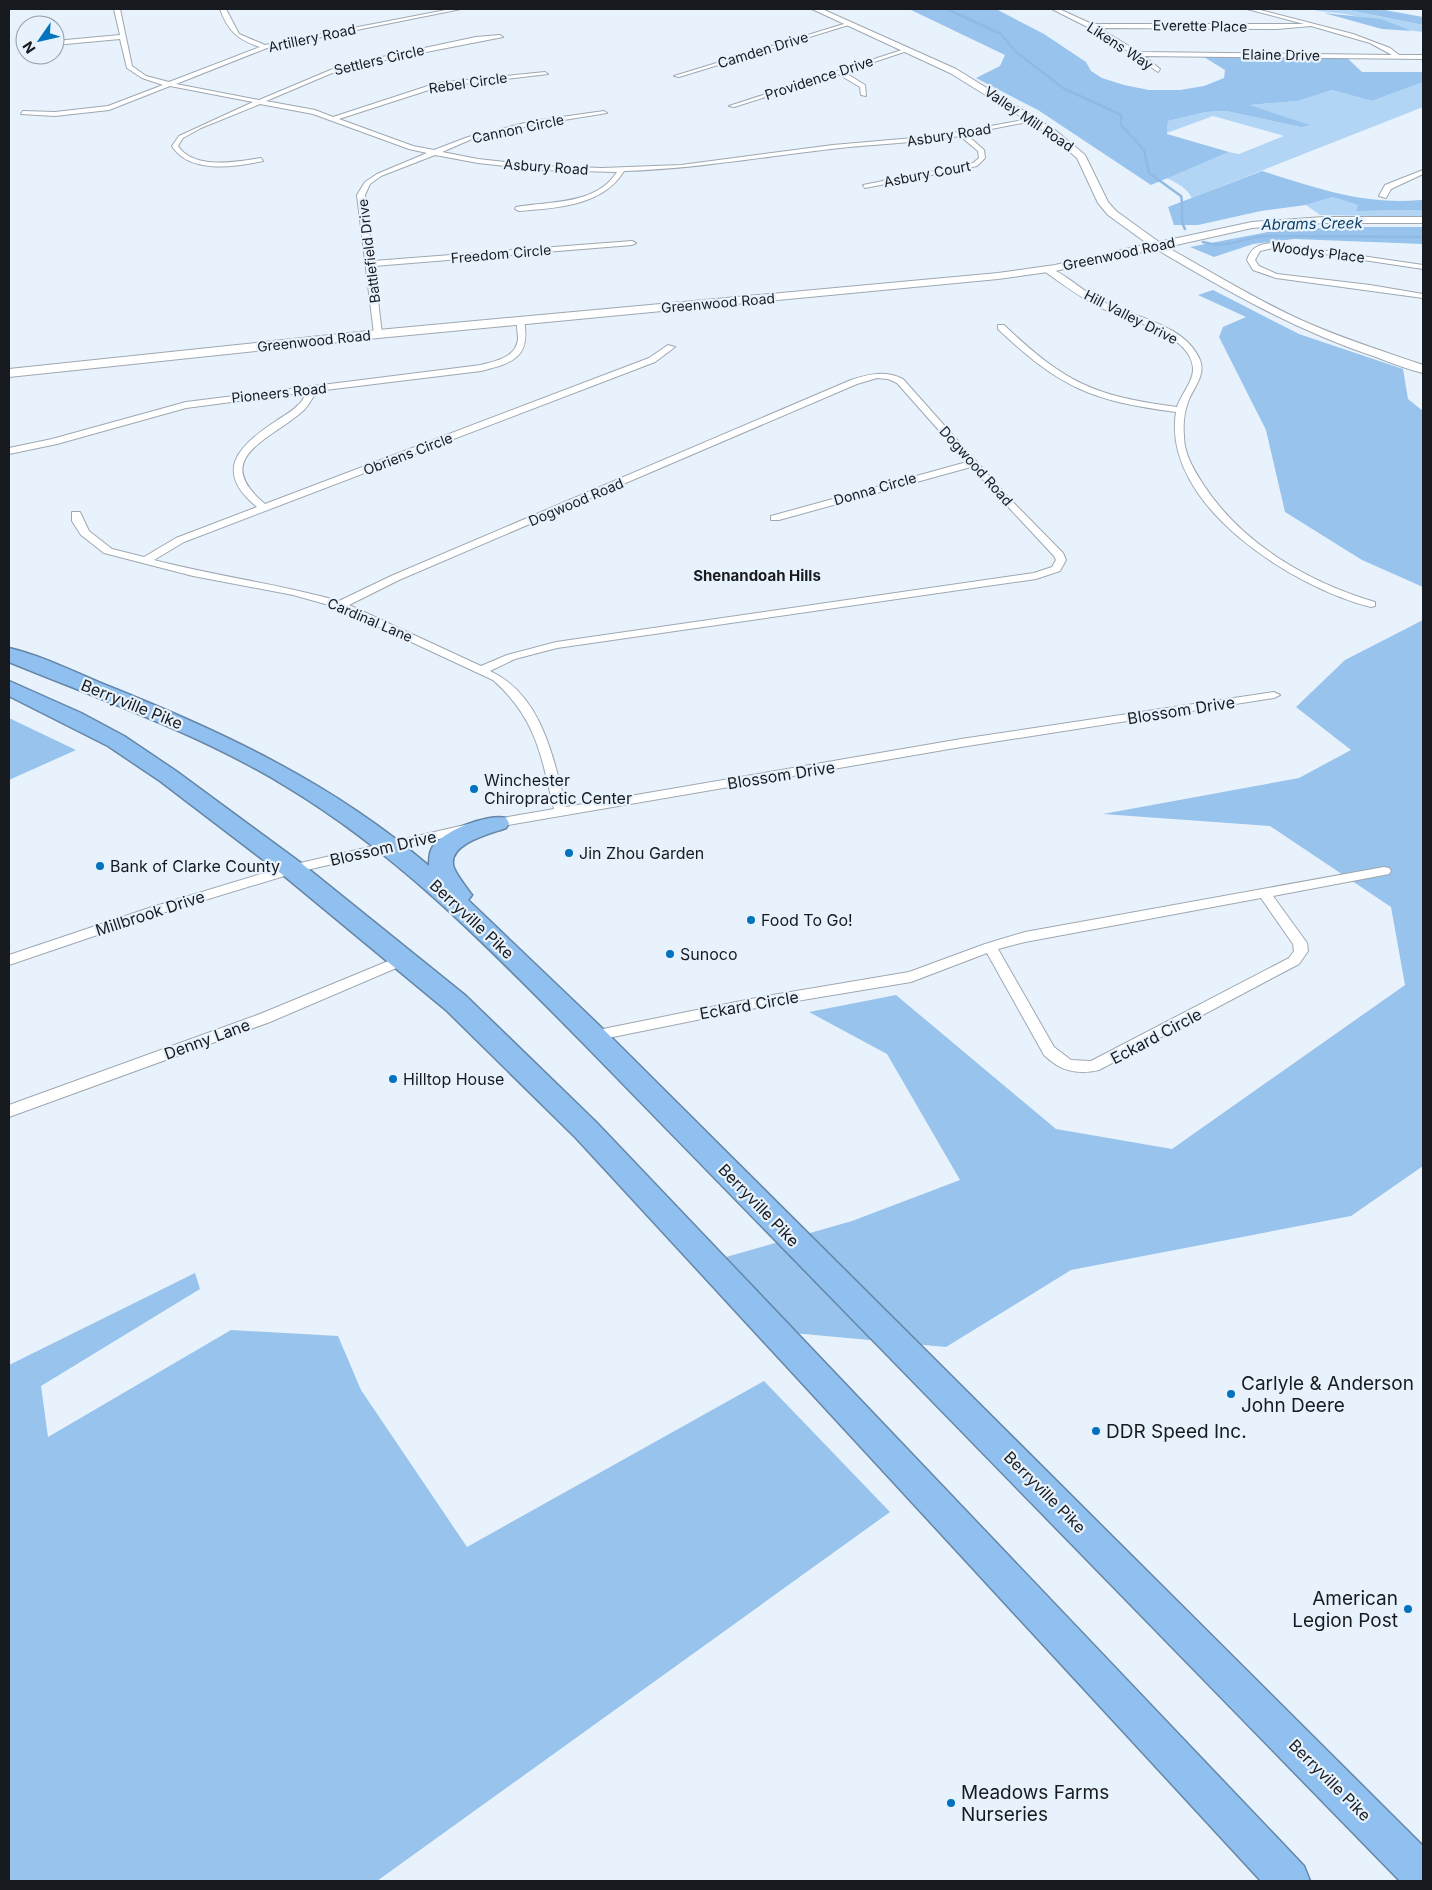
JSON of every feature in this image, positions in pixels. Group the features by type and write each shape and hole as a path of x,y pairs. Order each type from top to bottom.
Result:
{"highway":[{"name":"Berryville Pike","path":"9,654 133,703 250,756 296,782 350,817 419,870 489,932 593,1036 1423,1875"},
{"path":"9,688 73,718 116,741 168,776 292,869 470,1016 586,1130 1290,1881"},
{"path":"489,932 452,885 441,867 441,860 442,851 458,837 497,823"}],"main road":[{"name":"Valley Mill Road","path":"816,9 961,75 1064,140 1081,157 1103,203 1112,213 1158,246 1235,292 1297,323 1360,348 1423,369"},
{"name":"Greenwood Road","path":"9,373 378,334 950,281 1047,269 1252,225 1294,221 1423,220"}],"street":[{"name":"Asbury Road","path":"117,9 127,61 132,71 144,78 262,100 336,118 393,142 433,153 522,167 621,170 697,166 825,148 919,140 1034,120"},
{"path":"223,9 234,34 265,48"},
{"name":"Artillery Road","path":"22,113 55,114 99,110 117,106 265,48 458,9"},
{"name":"Likens Way","path":"1056,9 1091,26 1138,54 1158,70"},
{"path":"1250,9 1369,41 1390,50 1397,56"},
{"name":"Camden Drive","path":"676,76 849,24"},
{"name":"Everette Place","path":"1091,26 1277,27 1309,24"},
{"path":"65,42 122,37"},
{"name":"Settlers Circle","path":"261,160 226,164 200,162 179,154 175,146 181,137 199,127 342,67 476,39 500,37"},
{"name":"Providence Drive","path":"732,106 907,50"},
{"name":"Elaine Drive","path":"1138,54 1423,57"},
{"path":"839,72 863,86 864,95"},
{"name":"Rebel Circle","path":"336,118 437,85 544,74"},
{"name":"Cannon Circle","path":"433,153 470,138 512,127 604,113"},
{"name":"Asbury Court","path":"865,186 976,165 982,158 981,150 962,134"},
{"name":"Battlefield Drive","path":"378,334 362,211 363,190 367,183 379,175 433,153"},
{"path":"519,209 542,207 590,196 613,184 621,170"},
{"path":"1383,196 1384,191 1388,187 1423,172"},
{"name":"Freedom Circle","path":"370,264 632,243"},
{"name":"Woodys Place","path":"1423,266 1278,245 1259,248 1252,255 1251,260 1256,268 1276,276 1370,286 1423,296"},
{"name":"Hill Valley Drive","path":"1047,269 1104,306 1173,336 1190,350 1196,361 1198,371 1196,380 1181,410 1178,437 1186,463 1206,499 1222,517 1261,549 1313,582 1341,596 1371,604"},
{"name":"Pioneers Road","path":"9,451 66,440 177,407 464,372 497,364 515,354 523,345 524,336 520,321"},
{"path":"1001,327 1033,357 1072,384 1119,401 1181,410"},
{"name":"Obriens Circle","path":"145,561 180,540 652,360 671,347"},
{"name":"Dogwood Road","path":"340,605 395,578 872,376 887,376 900,381 975,463 1004,498 1059,555 1060,564 1056,569 1022,579 556,645 512,657 482,670"},
{"path":"264,508 253,499 238,479 238,465 242,454 260,435 301,408 314,389"},
{"name":"Donna Circle","path":"775,518 975,463"},
{"name":"Cardinal Lane","path":"76,514 77,521 94,542 120,555 294,592 340,605 497,678 519,696 539,726 561,811"},
{"name":"Blossom Drive","path":"292,869 388,846 561,811 961,744 1274,695"},
{"name":"Millbrook Drive","path":"9,960 154,911 292,869"},
{"name":"Eckard Circle","path":"593,1036 760,1002 911,977 1025,937 1384,871"},
{"name":"Eckard Circle","path":"990,948 1058,1061 1073,1068 1099,1065 1294,962 1301,951 1300,943 1264,893"},
{"name":"Denny Lane","path":"9,1111 265,1018 403,960"}],"shaded area":[{"path":"909,9 996,9 1044,34 1086,62 1091,71 1102,78 1149,90 1180,90 1204,86 1224,78 1225,70 1199,54 1344,55 1362,72 1423,72 1423,82 1372,101 1332,90 1298,101 1249,105 1310,125 1301,127 1226,111 1206,112 1168,121 1167,134 1229,152 1151,185 1038,110 976,78 1000,66 1005,55"},
{"path":"1309,9 1344,9 1423,25 1423,32 1349,15"},
{"path":"1344,9 1379,9 1423,17 1423,25"},
{"path":"1324,13 1381,19 1412,31 1382,29"},
{"path":"1423,82 1423,107 1192,198 1184,188 1166,178 1229,152 1239,154 1284,136 1213,116 1167,133 1168,121 1206,112 1226,111 1301,127 1247,105 1298,101 1332,90 1372,101"},
{"path":"1262,171 1321,189 1359,198 1399,201 1423,200 1423,210 1356,211 1358,205 1333,197 1306,205 1261,211 1198,225 1174,225 1168,207"},
{"path":"1333,197 1359,205 1356,211 1423,210 1423,217 1320,215 1306,205"},
{"path":"1348,227 1423,227 1423,244 1294,239 1253,244 1214,257 1190,247 1279,230"},
{"path":"1213,290 1299,334 1403,369 1408,399 1423,411 1423,587 1362,560 1285,512 1266,430 1219,337 1223,327 1246,317 1198,295"},
{"path":"1423,620 1423,1166 1351,1216 1071,1270 946,1347 793,1333 726,1257 852,1221 960,1180 887,1054 809,1012 896,995 1056,1129 1172,1149 1405,985 1391,907 1270,826 1103,814 1299,778 1351,750 1296,707 1345,660"},
{"path":"9,718 76,750 9,780"},
{"path":"195,1273 200,1289 41,1386 48,1437 231,1330 338,1336 361,1390 467,1547 764,1381 890,1512 377,1881 9,1881 9,1365"}],"waterway":[{"name":"Abrams Creek","path":"947,9 1001,34 1016,52 1063,88 1121,115 1121,125 1144,150 1149,173 1181,196 1182,221 1185,229"},
{"name":"Abrams Creek","path":"1203,242 1220,245 1267,236 1423,237"}],"place":[{"name":"Winchester Chiropractic Center","path":"474,789"},
{"name":"Jin Zhou Garden","path":"569,853"},
{"name":"Bank of Clarke County","path":"100,866"},
{"name":"Food To Go!","path":"751,920"},
{"name":"Sunoco","path":"670,954"},
{"name":"Hilltop House","path":"393,1079"},
{"name":"Carlyle & Anderson John Deere","path":"1231,1394"},
{"name":"DDR Speed Inc.","path":"1096,1431"},
{"name":"American Legion Post","path":"1408,1609"},
{"name":"Meadows Farms Nurseries","path":"951,1803"}],"district":[{"name":"Shenandoah Hills","path":"757,576"}]}
